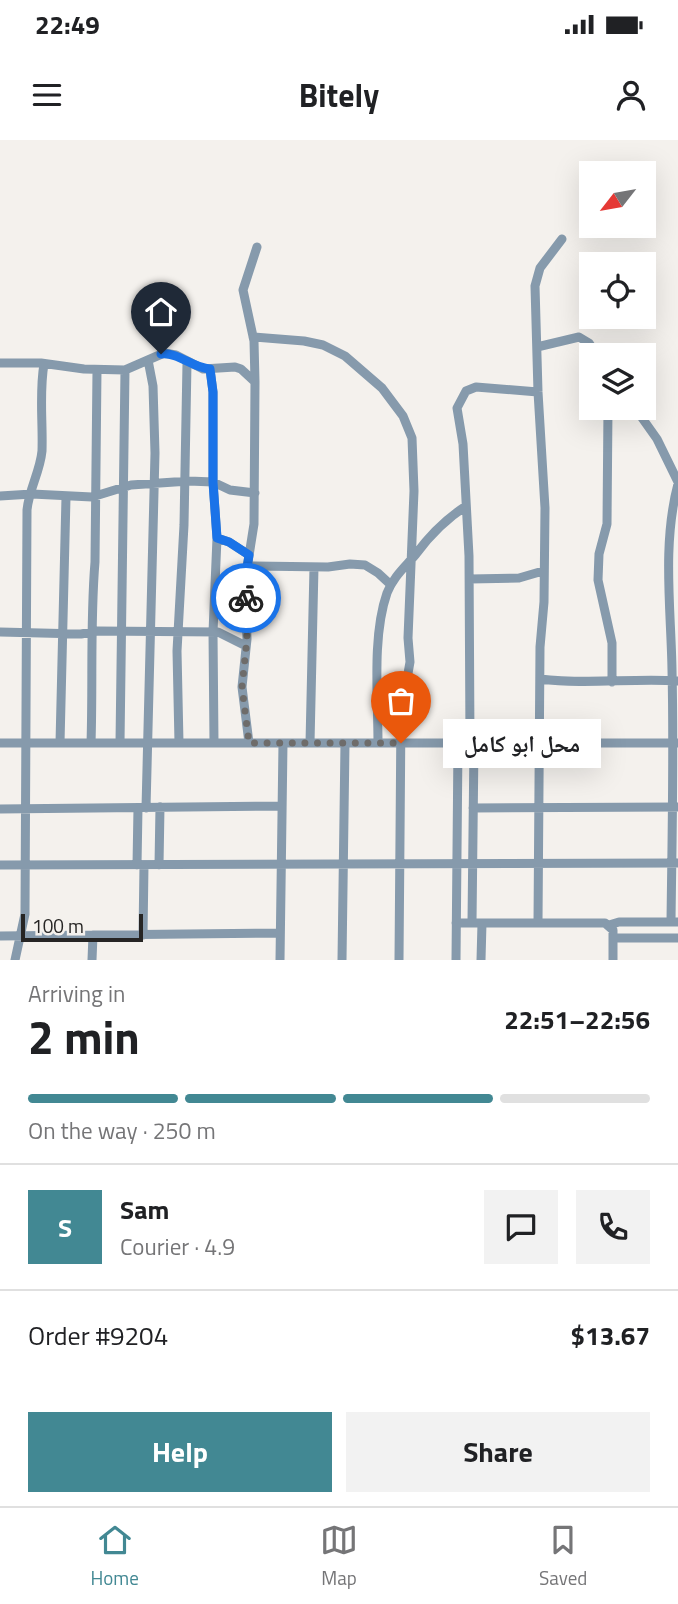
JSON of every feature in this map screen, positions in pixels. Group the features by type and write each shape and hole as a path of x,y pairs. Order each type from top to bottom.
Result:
{"street":[{"path":"538,923 544,487 537,392 535,286 537,275 562,239"},
{"path":"249,743 242,687 246,646 245,581 253,545 255,382 253,337 243,290 257,247"},
{"path":"253,337 304,341 335,351 382,388 394,403 408,427 414,450 408,638 410,662 401,713 399,960"},
{"path":"537,347 579,338 589,343"},
{"path":"0,363 125,370 136,368 164,353 176,355 203,369 235,367 255,382"},
{"path":"143,935 142,808 152,631 154,483 154,400 148,360"},
{"path":"179,743 179,631 187,362"},
{"path":"15,960 25,914 25,633 29,494 39,468 41,452 41,385 44,364"},
{"path":"210,369 217,538 213,632 214,743"},
{"path":"92,743 94,632 91,589 95,562 97,370"},
{"path":"120,743 125,370"},
{"path":"481,960 473,863 470,579 463,444 457,415 459,401 466,391 476,387 537,392"},
{"path":"608,420 607,524 599,554 598,580 612,643 612,682"},
{"path":"456,923 609,925 619,922 674,922 676,743 669,566 672,510 678,483 657,439 644,420"},
{"path":"0,496 96,496 123,487 183,481 213,482 230,490 255,494"},
{"path":"60,743 66,497"},
{"path":"378,743 379,644 384,605 390,585 447,519 466,506"},
{"path":"217,538 249,555"},
{"path":"669,566 678,558"},
{"path":"247,566 365,565 390,585"},
{"path":"310,743 314,567"},
{"path":"470,579 519,578 543,571"},
{"path":"0,632 213,632 228,635 246,646"},
{"path":"540,679 585,683 675,680"},
{"path":"0,743 676,743"},
{"path":"280,960 283,743"},
{"path":"342,960 345,743"},
{"path":"456,960 458,743"},
{"path":"0,809 282,806"},
{"path":"159,865 160,807"},
{"path":"473,807 676,807"},
{"path":"0,865 675,863"},
{"path":"609,925 612,929 613,960"},
{"path":"0,936 280,933"},
{"path":"92,960 93,935"},
{"path":"613,938 678,938"}],"way so far":[{"path":"246,598 247,639 242,687 249,743 401,743"}],"place":[{"name":"محل ابو كامل","path":"401,743"}],"route":[{"path":"161,354 176,355 195,366 210,369 217,538 249,555 245,581 246,598"}]}
